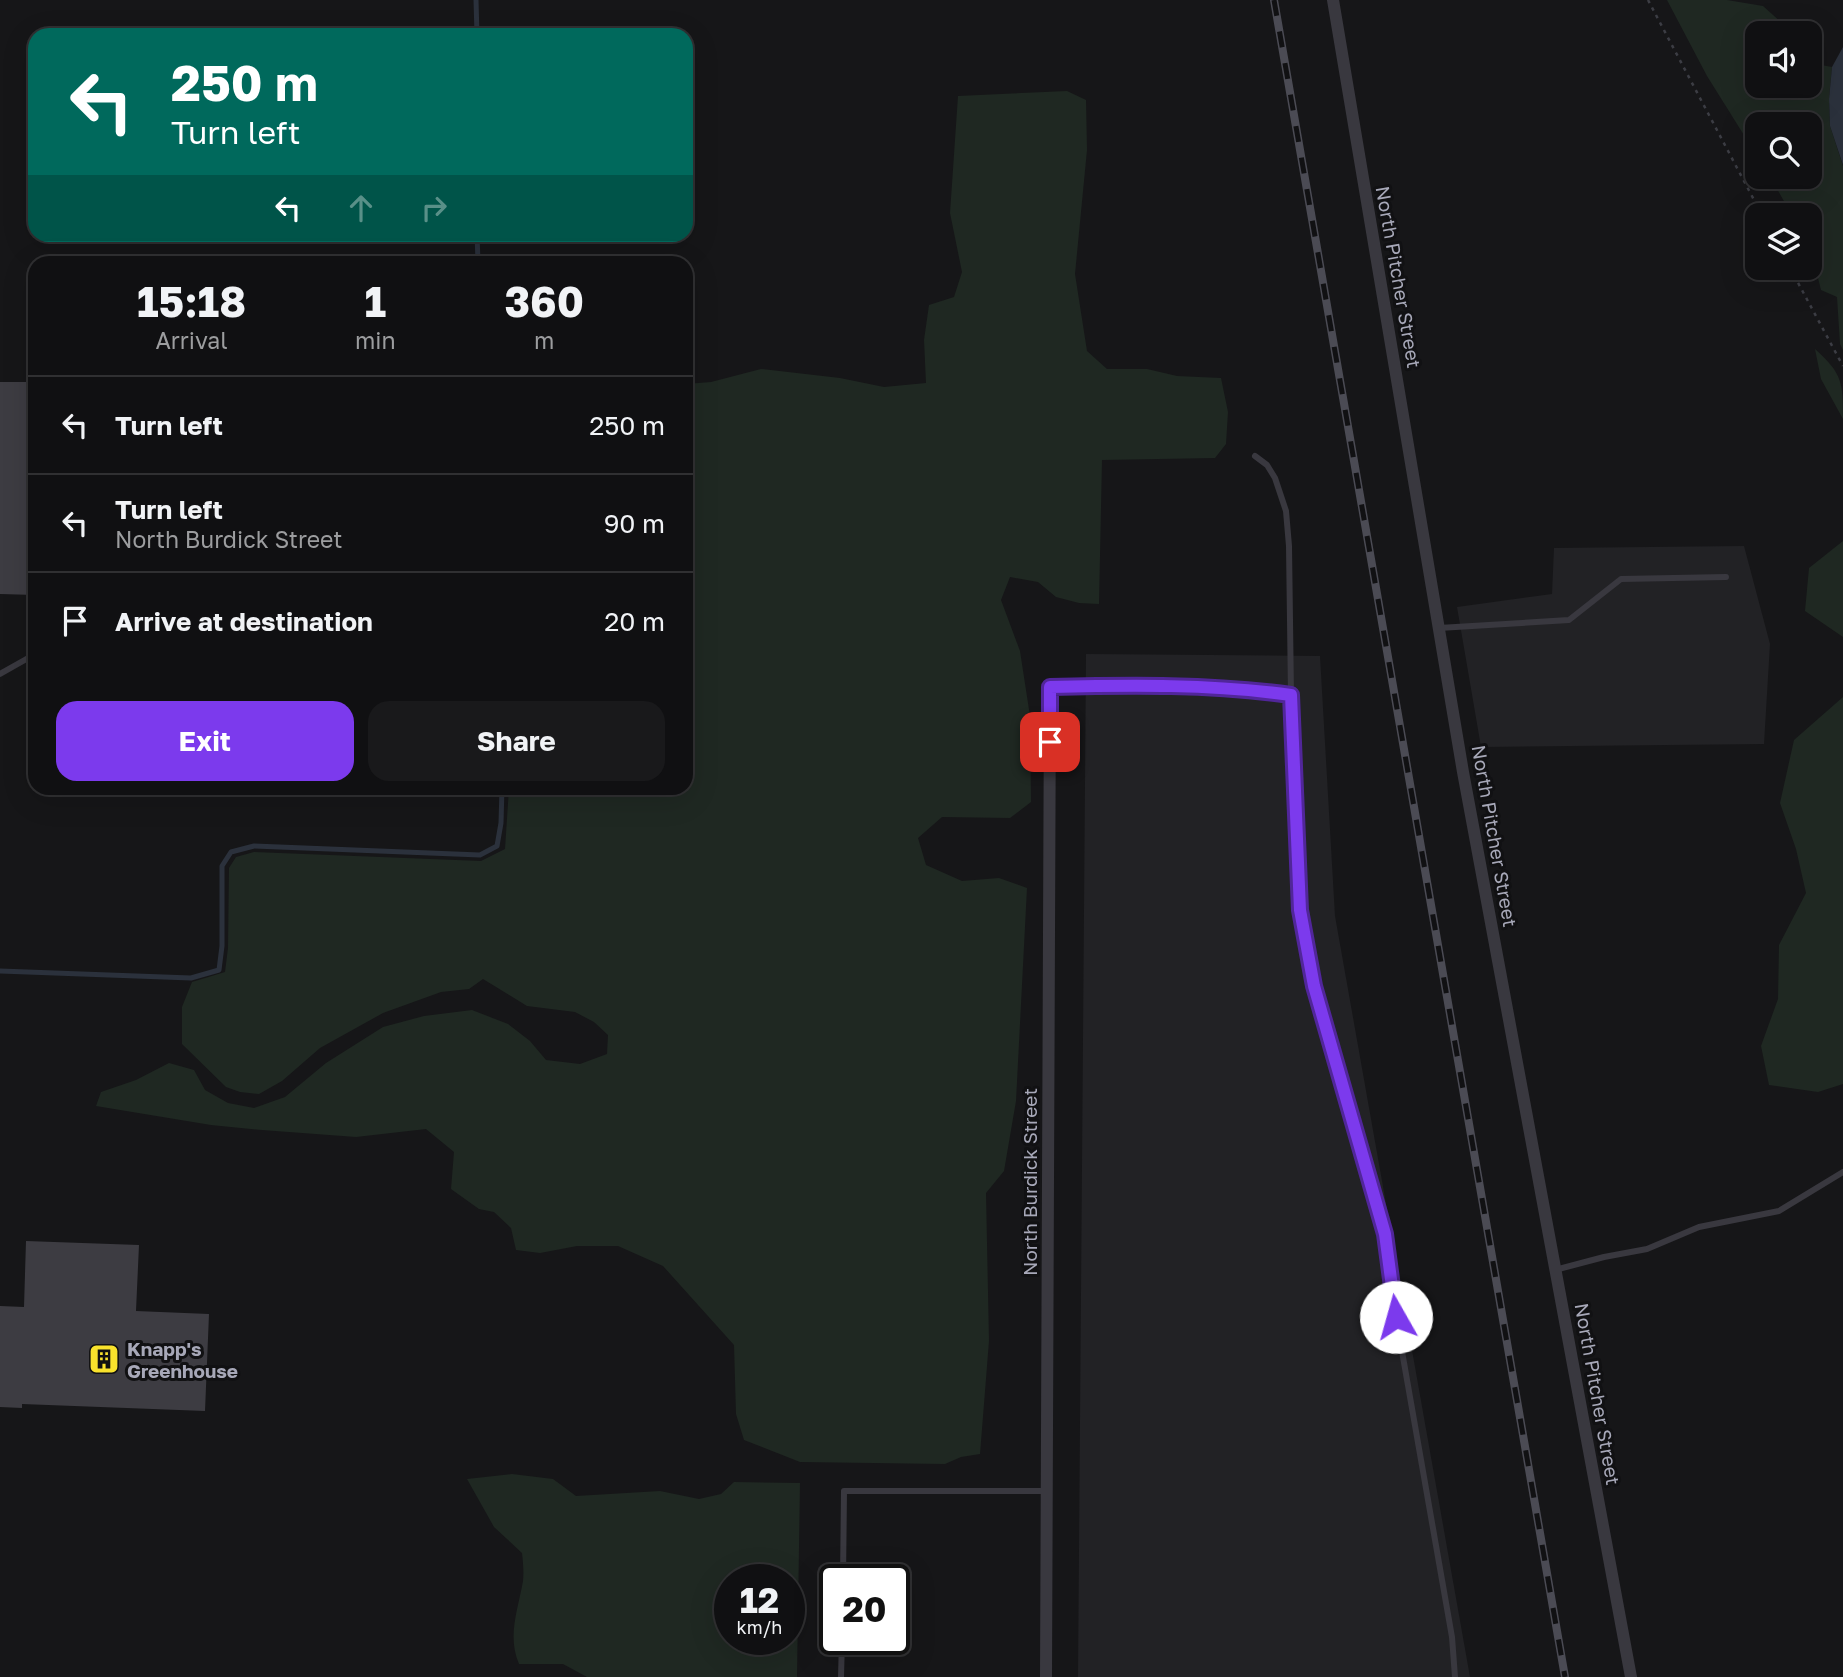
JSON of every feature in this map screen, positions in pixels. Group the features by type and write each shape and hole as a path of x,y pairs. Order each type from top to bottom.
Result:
{"street":[{"name":"North Pitcher Street","path":"1333,0 1463,772 1631,1677"},
{"name":"North Burdick Street","path":"1046,1677 1050,687"}],"lane":[{"path":"1255,456 1267,465 1275,478 1286,511 1300,910 1314,986 1385,1234 1398,1330 1452,1637 1455,1677"},
{"path":"1439,628 1569,620 1621,579 1726,577"},
{"path":"0,674 28,658"},
{"path":"1050,687 1153,685 1249,689 1291,695"},
{"path":"1555,1270 1604,1256 1647,1250 1699,1227 1779,1211 1843,1172"},
{"path":"843,1564 844,1491 1046,1491"},
{"path":"841,1677 842,1655"}],"path":[{"path":"1648,0 1756,203"},
{"path":"1796,280 1843,366"}],"shaded area":[{"path":"1667,0 1727,0 1763,6 1780,21 1745,21 1745,98 1822,98 1822,65 1832,67 1830,126 1843,166 1843,350 1840,344 1837,297 1821,290 1818,280 1822,280 1822,203 1785,203 1777,189 1822,189 1822,112 1745,112 1745,137 1707,76"},
{"path":"1843,47 1843,165 1830,126 1829,99 1832,67"},
{"path":"1067,91 1086,100 1087,150 1075,274 1087,351 1107,369 1147,369 1177,376 1221,378 1228,412 1226,444 1215,458 1102,460 1099,604 1079,603 1056,597 1038,582 1010,577 1001,600 1020,651 1030,716 1031,802 1010,818 942,817 918,838 926,865 962,881 999,878 1027,888 1016,1101 1004,1171 986,1193 989,1341 980,1454 961,1457 945,1464 800,1462 744,1440 736,1414 734,1345 663,1266 618,1246 577,1246 540,1253 516,1250 511,1228 494,1212 479,1209 451,1189 454,1152 426,1129 356,1137 211,1125 96,1106 101,1092 136,1080 169,1063 194,1070 205,1090 228,1103 254,1108 285,1097 326,1063 383,1027 424,1016 472,1010 508,1024 530,1041 546,1060 580,1064 607,1054 608,1035 594,1022 575,1012 527,1006 483,979 469,989 441,992 383,1013 320,1048 282,1081 259,1094 240,1092 226,1087 182,1044 182,1007 192,982 225,972 229,868 236,857 254,852 481,861 505,849 509,795 693,795 693,383 711,382 761,369 840,378 884,387 926,383 924,340 929,305 954,297 962,272 950,213 958,96"},
{"path":"1815,349 1831,365 1840,380 1843,419 1821,379"},
{"path":"1843,541 1843,637 1805,611 1809,568"},
{"path":"1744,546 1770,644 1764,744 1481,747 1457,607 1552,594 1554,548"},
{"path":"1086,654 1320,656 1335,916 1470,1677 1078,1677"},
{"path":"1843,697 1843,1084 1818,1092 1769,1085 1761,1046 1778,999 1779,945 1806,893 1796,849 1780,803 1794,740"},
{"path":"512,1474 553,1479 576,1496 660,1491 699,1499 721,1494 734,1482 800,1483 799,1564 714,1564 714,1655 797,1655 797,1677 587,1677 563,1664 519,1664 514,1633 523,1581 522,1553 494,1527 467,1479"}],"building":[{"path":"0,382 28,382 28,595 0,594"},
{"name":"Knapp's Greenhouse","path":"26,1241 139,1245 136,1311 209,1314 205,1411 22,1404 22,1408 0,1407 0,1306 24,1307"}],"waterway":[{"path":"476,0 477,28"},
{"path":"477,242 478,256"},
{"path":"0,971 191,978 219,970 222,946 222,866 231,852 254,846 480,855 497,846 502,795"}],"railway":[{"path":"1274,0 1565,1677"}],"place":[{"name":"Knapp's Greenhouse","path":"104,1359"}],"route":[{"path":"1050,742 1050,687 1153,685 1249,689 1291,695 1300,910 1314,986 1385,1234 1396,1317"}]}
